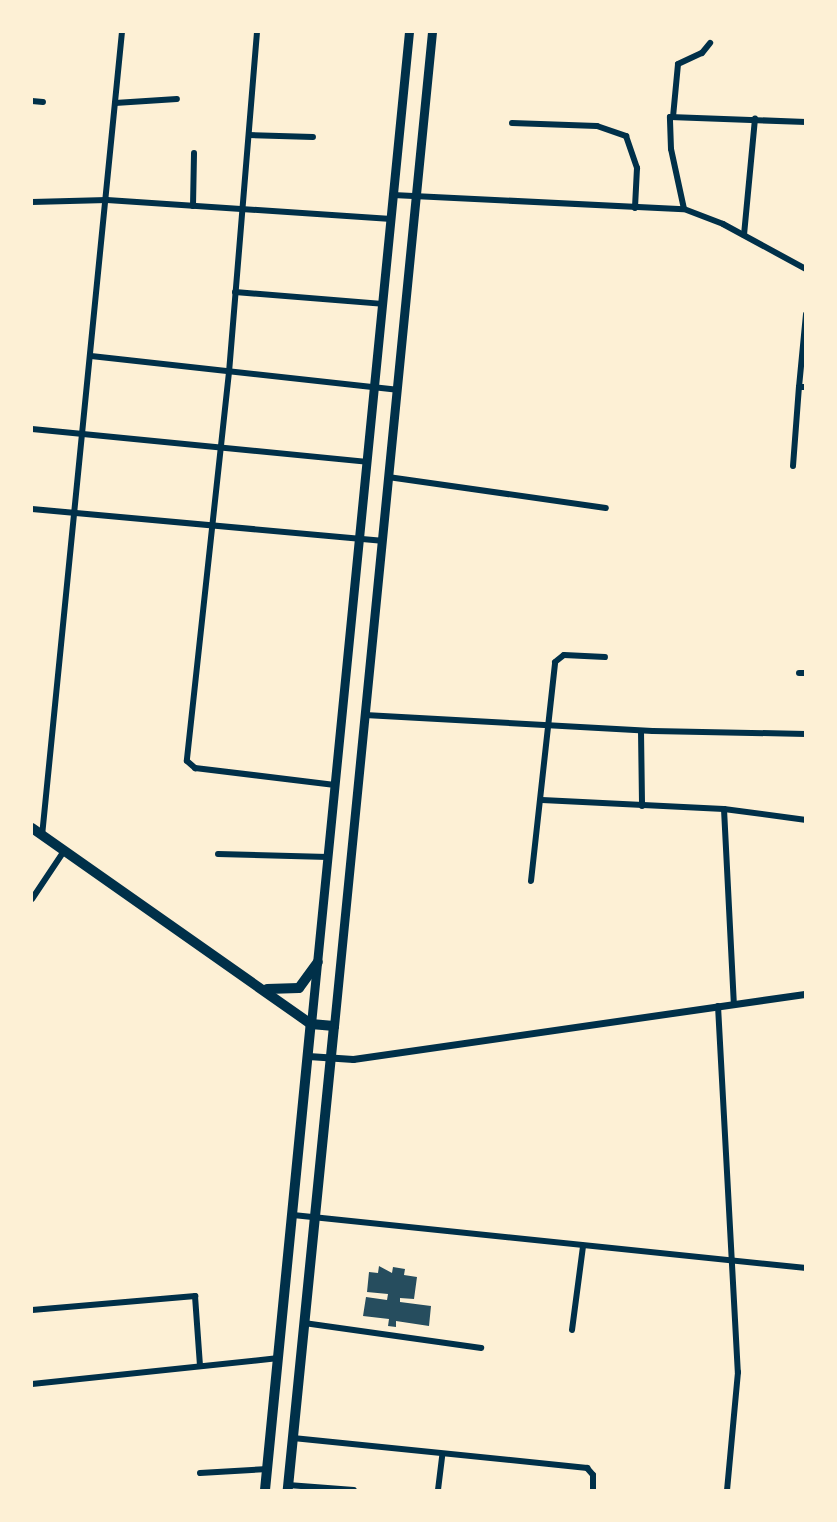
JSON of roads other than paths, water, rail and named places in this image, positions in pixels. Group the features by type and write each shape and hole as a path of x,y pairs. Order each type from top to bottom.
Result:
{"highway":[{"path":"32,828 311,1024 334,1026 288,1488"},
{"path":"252,983 276,992 299,988 310,979 318,962"},
{"path":"265,1490 311,1024"}],"main road":[{"path":"311,1024 410,32"},
{"path":"334,1026 432,32"}],"street":[{"path":"43,836 122,32"},
{"path":"257,32 229,372 188,766 335,785"},
{"path":"684,209 669,132 669,119 673,117 678,64 702,52 710,43"},
{"path":"115,103 177,99"},
{"path":"32,101 43,102"},
{"path":"673,117 806,122"},
{"path":"744,234 755,120"},
{"path":"512,123 597,127 626,136 636,168 635,208"},
{"path":"249,135 313,137"},
{"path":"193,206 194,153"},
{"path":"393,195 684,209 744,234 806,269"},
{"path":"32,202 107,200 391,219"},
{"path":"235,292 383,304"},
{"path":"793,466 802,387 806,314"},
{"path":"91,356 397,390"},
{"path":"32,429 367,462"},
{"path":"388,477 606,508"},
{"path":"32,509 382,541"},
{"path":"531,881 558,656 605,657"},
{"path":"365,715 641,731 806,734"},
{"path":"641,731 642,806"},
{"path":"542,800 724,809 806,820"},
{"path":"724,809 734,1004"},
{"path":"33,894 64,851"},
{"path":"218,854 328,857"},
{"path":"307,1056 353,1059 806,994"},
{"path":"718,1006 738,1373 727,1490"},
{"path":"293,1215 806,1268"},
{"path":"572,1330 583,1245"},
{"path":"32,1310 195,1296 200,1365"},
{"path":"304,1323 481,1348"},
{"path":"32,1384 279,1358"},
{"path":"293,1438 442,1456 587,1468 593,1475 593,1490"},
{"path":"438,1490 442,1456"},
{"path":"200,1473 268,1469"},
{"path":"288,1488 354,1490"}]}
